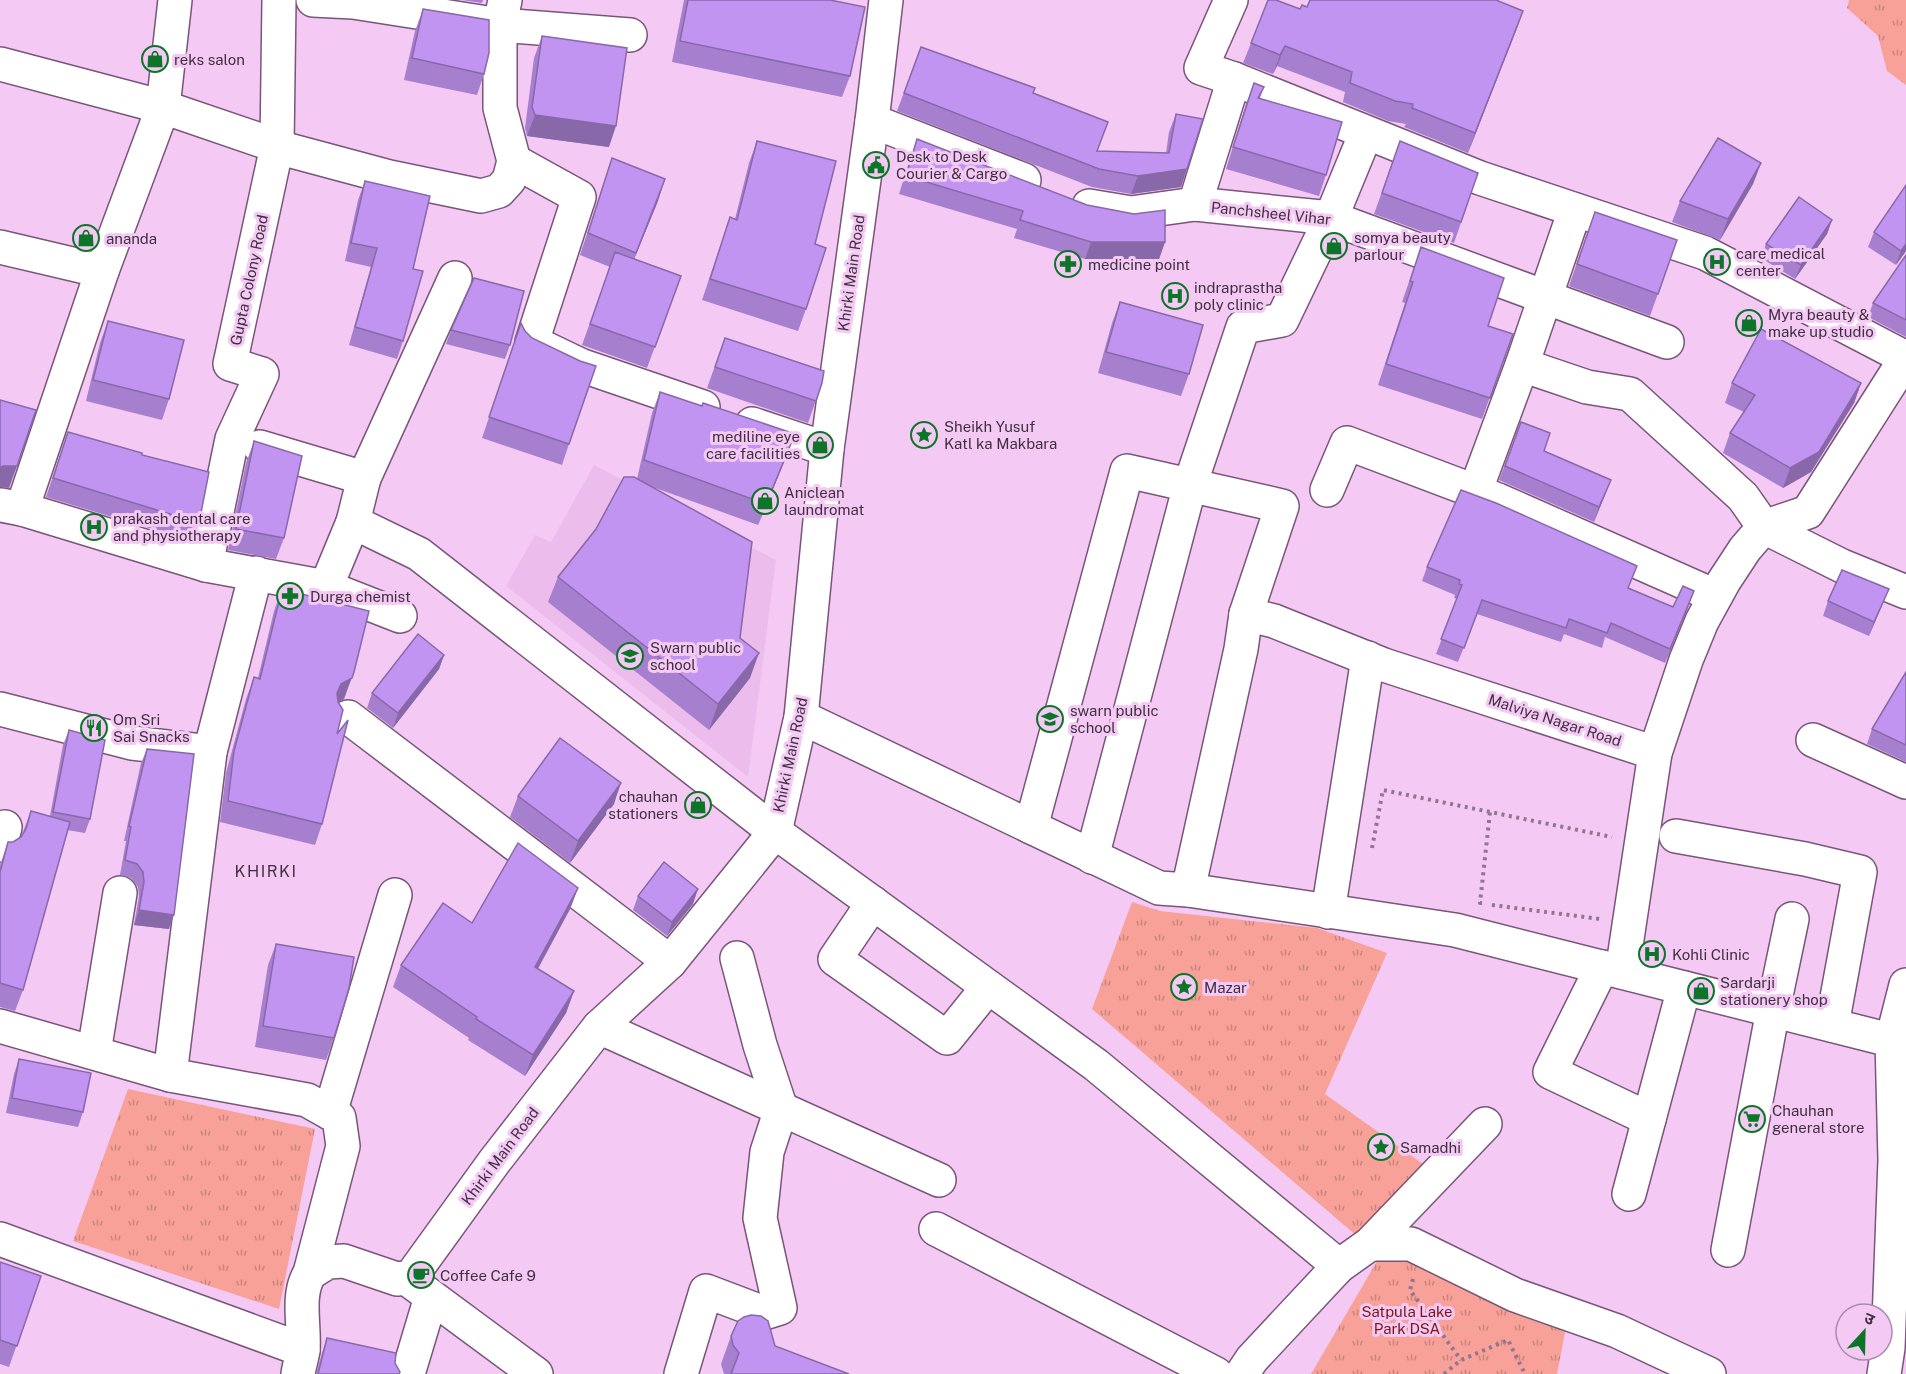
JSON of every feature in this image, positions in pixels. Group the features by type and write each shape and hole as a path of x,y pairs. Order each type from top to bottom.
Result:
{"street":[{"path":"175,0 163,107 11,507 206,565 326,587 400,616"},
{"name":"Gupta Colony Road","path":"206,565 232,439 261,374 230,364 278,146 279,0"},
{"path":"313,0 502,13 630,35"},
{"name":"Khirki Main Road","path":"419,1287 413,1274 494,1162 599,1026 670,962 774,832 801,717 827,449 872,121 886,0"},
{"path":"1231,0 1201,68 1234,79 1480,178 1705,253 1906,358 1808,512 1764,526 1745,549 1715,596 1686,660 1655,753 1612,970 1550,1072 1649,1119"},
{"path":"0,64 163,107 278,146 389,177 481,196 499,191 509,180 514,161 500,108 502,13"},
{"path":"1195,204 1234,79"},
{"name":"Panchsheel Vihar","path":"872,121 1086,205 1108,210 1131,213 1195,204 1331,218 1667,342"},
{"path":"1092,856 1190,485 1243,327 1282,320 1331,218 1366,133"},
{"path":"514,161 579,197 532,342 580,365 827,449"},
{"path":"1475,492 1546,298 1575,210"},
{"path":"0,247 102,271"},
{"path":"326,587 353,522 364,478 455,278"},
{"path":"1522,365 1587,387 1630,394 1743,497 1764,526 1842,566 1906,592"},
{"path":"232,439 364,478"},
{"path":"1327,490 1347,442 1475,492 1715,596"},
{"path":"1031,827 1127,471 1282,506 1246,614 1241,649 1188,890"},
{"path":"353,522 419,554 774,832 1096,1065 1339,1266"},
{"path":"170,1076 210,752 256,573"},
{"name":"Malviya Nagar Road","path":"1246,614 1274,621 1368,658 1655,753"},
{"path":"1328,912 1368,658"},
{"path":"0,709 132,743 210,752"},
{"path":"348,717 670,962"},
{"path":"801,717 1159,888 1188,890 1455,930 1899,1042"},
{"path":"1813,740 1906,782"},
{"path":"1676,836 1805,859 1860,872 1832,1025"},
{"path":"94,1052 120,892"},
{"path":"330,1113 395,895"},
{"path":"873,903 834,959 947,1038 988,987"},
{"path":"1728,1250 1792,919"},
{"path":"681,1374 706,1292 764,1313 780,1308 759,1218 767,1152 781,1109 760,1045 736,958"},
{"path":"1884,1374 1888,1348 1899,1042 1906,985"},
{"path":"1629,1194 1684,988"},
{"path":"0,1026 170,1076 308,1100 339,1118 343,1146 310,1273 305,1280 300,1362 0,1239"},
{"path":"599,1026 939,1180"},
{"path":"1242,1374 1252,1359 1339,1266 1371,1244 1485,1124"},
{"path":"936,1228 1216,1374"},
{"path":"1371,1244 1411,1244 1515,1295 1617,1331 1709,1374"},
{"path":"310,1273 328,1262 344,1261 419,1287 536,1374"},
{"path":"408,1374 419,1287"}],"path":[{"path":"1371,854 1383,790 1614,837"},
{"path":"1474,935 1480,903 1490,812"},
{"path":"1468,902 1600,920 1602,908"},
{"path":"1423,1250 1410,1290 1461,1360"},
{"path":"1444,1374 1461,1360 1508,1340 1526,1374"}],"shaded area":[{"name":"Swarn public school","path":"594,465 776,560 748,777 506,586 535,535 551,542"}],"green space":[{"path":"1849,0 1906,0 1906,85 1887,71 1878,36 1847,8"},
{"path":"1132,902 1160,911 1317,928 1387,953 1325,1094 1451,1184 1372,1249 1092,1009"},
{"path":"128,1089 315,1129 279,1309 73,1241"},
{"name":"Satpula Lake Park DSA","path":"1383,1251 1566,1327 1557,1374 1311,1374"}],"building":[{"path":"688,0 830,0 865,7 850,76 680,41"},
{"path":"1268,0 1276,0 1300,9 1302,5 1307,7 1310,0 1496,0 1523,11 1475,133 1412,108 1413,104 1395,101 1350,83 1352,72 1285,46 1280,55 1251,43"},
{"path":"423,9 489,20 489,53 484,74 412,58"},
{"path":"542,36 627,48 616,126 535,115 532,107"},
{"path":"921,47 1035,88 1033,93 1108,122 1097,151 1169,153 1176,114 1203,119 1187,169 1138,176 1099,169 904,93"},
{"path":"1254,83 1264,87 1258,98 1342,122 1326,175 1233,147"},
{"path":"1718,138 1761,163 1728,219 1680,201"},
{"path":"917,139 1087,205 1134,214 1165,210 1165,242 1091,242 1020,220 1023,211 906,176"},
{"path":"757,141 836,161 815,244 826,248 806,309 710,279 730,217 737,220"},
{"path":"1400,141 1478,173 1461,222 1382,193"},
{"path":"612,158 665,179 636,253 588,233"},
{"path":"365,181 430,196 413,269 423,271 403,341 355,327 377,248 351,243"},
{"path":"1906,185 1906,244 1901,251 1874,232"},
{"path":"1799,197 1832,220 1801,265 1766,244"},
{"path":"1595,212 1677,240 1658,294 1577,264"},
{"path":"1421,247 1504,278 1488,326 1513,334 1490,398 1386,364 1413,282 1410,281"},
{"path":"615,252 681,276 655,347 590,324"},
{"path":"1906,255 1906,320 1873,303"},
{"path":"474,278 524,291 510,345 451,330"},
{"path":"1120,302 1203,325 1189,374 1106,352"},
{"path":"108,321 184,340 169,399 93,380"},
{"path":"521,323 532,338 580,361 596,366 569,444 489,417"},
{"path":"1761,329 1861,383 1819,452 1790,468 1730,433 1755,395 1732,383"},
{"path":"725,338 824,371 816,401 715,367"},
{"path":"660,392 702,406 703,403 795,434 766,504 644,460"},
{"path":"0,400 36,410 17,466 0,468"},
{"path":"1521,422 1550,433 1544,451 1611,480 1599,507 1505,466"},
{"path":"68,432 142,453 142,455 209,472 199,523 53,478"},
{"path":"254,441 302,456 284,538 236,529"},
{"path":"624,477 634,477 752,542 740,638 759,653 718,704 558,577 596,529"},
{"path":"1461,490 1496,503 1637,566 1628,588 1673,607 1683,586 1694,591 1670,649 1611,623 1607,633 1569,619 1566,628 1482,600 1464,648 1441,639 1462,585 1459,584 1460,580 1427,567"},
{"path":"1842,570 1889,589 1874,622 1828,601"},
{"path":"282,589 369,611 352,678 341,684 337,693 338,702 343,710 337,734 348,720 322,824 228,801 234,751 254,677 260,679"},
{"path":"418,634 444,655 398,713 372,693"},
{"path":"1906,672 1906,745 1872,729"},
{"path":"69,730 105,740 90,819 53,812"},
{"path":"560,738 621,783 578,841 518,796"},
{"path":"147,749 194,754 174,915 139,910 144,882 143,872 137,864 125,860 131,827 129,826"},
{"path":"31,811 70,822 23,990 0,983 0,872 8,842 21,837"},
{"path":"518,843 578,888 535,967 574,991 533,1055 476,1019 477,1017 401,965 443,903 472,923"},
{"path":"664,862 698,889 672,922 638,896"},
{"path":"276,944 354,957 349,988 334,1038 263,1026"},
{"path":"19,1059 91,1073 83,1112 12,1098"},
{"path":"0,1262 41,1276 17,1346 0,1340"},
{"path":"751,1315 761,1316 768,1321 775,1346 849,1374 731,1374 739,1353 733,1345 731,1336 738,1321"},
{"path":"327,1338 396,1353 395,1363 400,1372 399,1374 318,1374"}],"place":[{"name":"reks salon","path":"155,59"},
{"name":"Desk to Desk Courier & Cargo","path":"876,165"},
{"name":"ananda","path":"86,238"},
{"name":"somya beauty parlour","path":"1334,246"},
{"name":"care medical center","path":"1717,262"},
{"name":"medicine point","path":"1068,264"},
{"name":"indraprastha poly clinic","path":"1175,296"},
{"name":"Myra beauty & make up studio","path":"1749,323"},
{"name":"Sheikh Yusuf Katl ka Makbara","path":"924,435"},
{"name":"mediline eye care facilities","path":"820,445"},
{"name":"Aniclean laundromat","path":"765,501"},
{"name":"prakash dental care and physiotherapy","path":"94,527"},
{"name":"Durga chemist","path":"290,596"},
{"name":"Swarn public school","path":"630,656"},
{"name":"swarn public school","path":"1050,719"},
{"name":"Om Sri Sai Snacks","path":"94,728"},
{"name":"chauhan stationers","path":"698,805"},
{"name":"Kohli Clinic","path":"1652,954"},
{"name":"Mazar","path":"1184,987"},
{"name":"Sardarji stationery shop","path":"1701,991"},
{"name":"Chauhan general store","path":"1752,1119"},
{"name":"Samadhi","path":"1381,1147"},
{"name":"Coffee Cafe 9","path":"421,1275"}],"district":[{"name":"KHIRKI","path":"266,871"}]}
